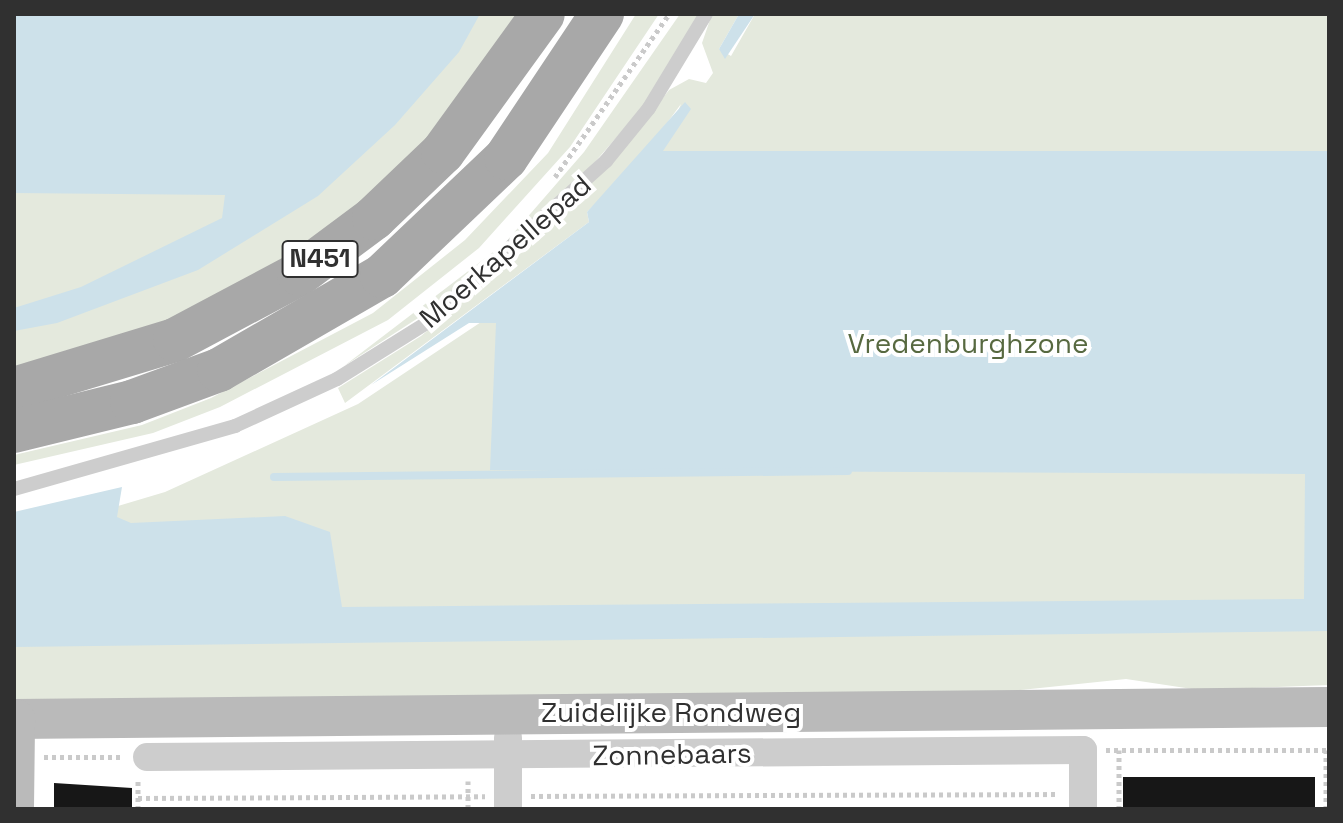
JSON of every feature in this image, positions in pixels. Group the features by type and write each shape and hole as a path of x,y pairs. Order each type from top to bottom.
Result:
{"main road":[{"name":"N451","path":"14,389 175,340 312,265 443,152 543,14"},
{"name":"N451","path":"14,431 132,402 219,370 374,282 506,158 602,14"},
{"name":"Zuidelijke Rondweg","path":"14,719 1329,707"},
{"path":"14,719 14,807"}],"street":[{"path":"508,803 509,713"},
{"path":"1083,750 1083,802"},
{"name":"Zonnebaars","path":"147,757 1083,750"}],"lane":[{"name":"Moerkapellepad","path":"14,489 235,426 337,379 425,324 606,161 649,108 706,14"}],"path":[{"path":"1083,750 1327,750 1326,809"},
{"path":"1119,750 1119,809"},
{"path":"14,758 147,757"},
{"path":"138,798 508,803 1083,802"}],"green space":[{"path":"14,14 525,14 471,94 359,211 194,315 14,373"},
{"path":"636,14 659,14 570,147 479,248 388,320 220,407 153,433 14,465 14,455 142,425 211,398 373,313 465,240 548,153"},
{"path":"680,14 699,14 642,108 588,170 449,298 344,366 505,243 584,152"},
{"name":"Vredenburghzone","path":"712,14 739,14 719,49 731,56 755,14 1329,14 1329,685 1199,690 1126,679 945,698 14,706 14,537 165,492 358,404 532,288 694,152 662,151 681,104 639,161 587,212 589,222 345,403 338,388 421,336 521,253 619,155 669,90 689,79 706,83 713,73 702,43"}],"water":[{"path":"14,14 480,14 459,52 395,125 318,196 198,270 57,323 14,331 14,308 81,287 222,218 225,195 14,193"},
{"path":"739,14 755,14 725,59 719,49"},
{"path":"685,102 691,109 663,151 1329,151 1329,631 14,647 14,512 122,487 117,517 131,523 285,516 330,532 342,607 1304,599 1305,474 490,470 496,323 469,323 371,385 589,222 587,212"}],"building":[{"path":"1123,777 1315,777 1315,809 1123,809"},
{"path":"54,783 132,788 132,809 54,809"}],"waterway":[{"path":"274,477 848,471"}]}
